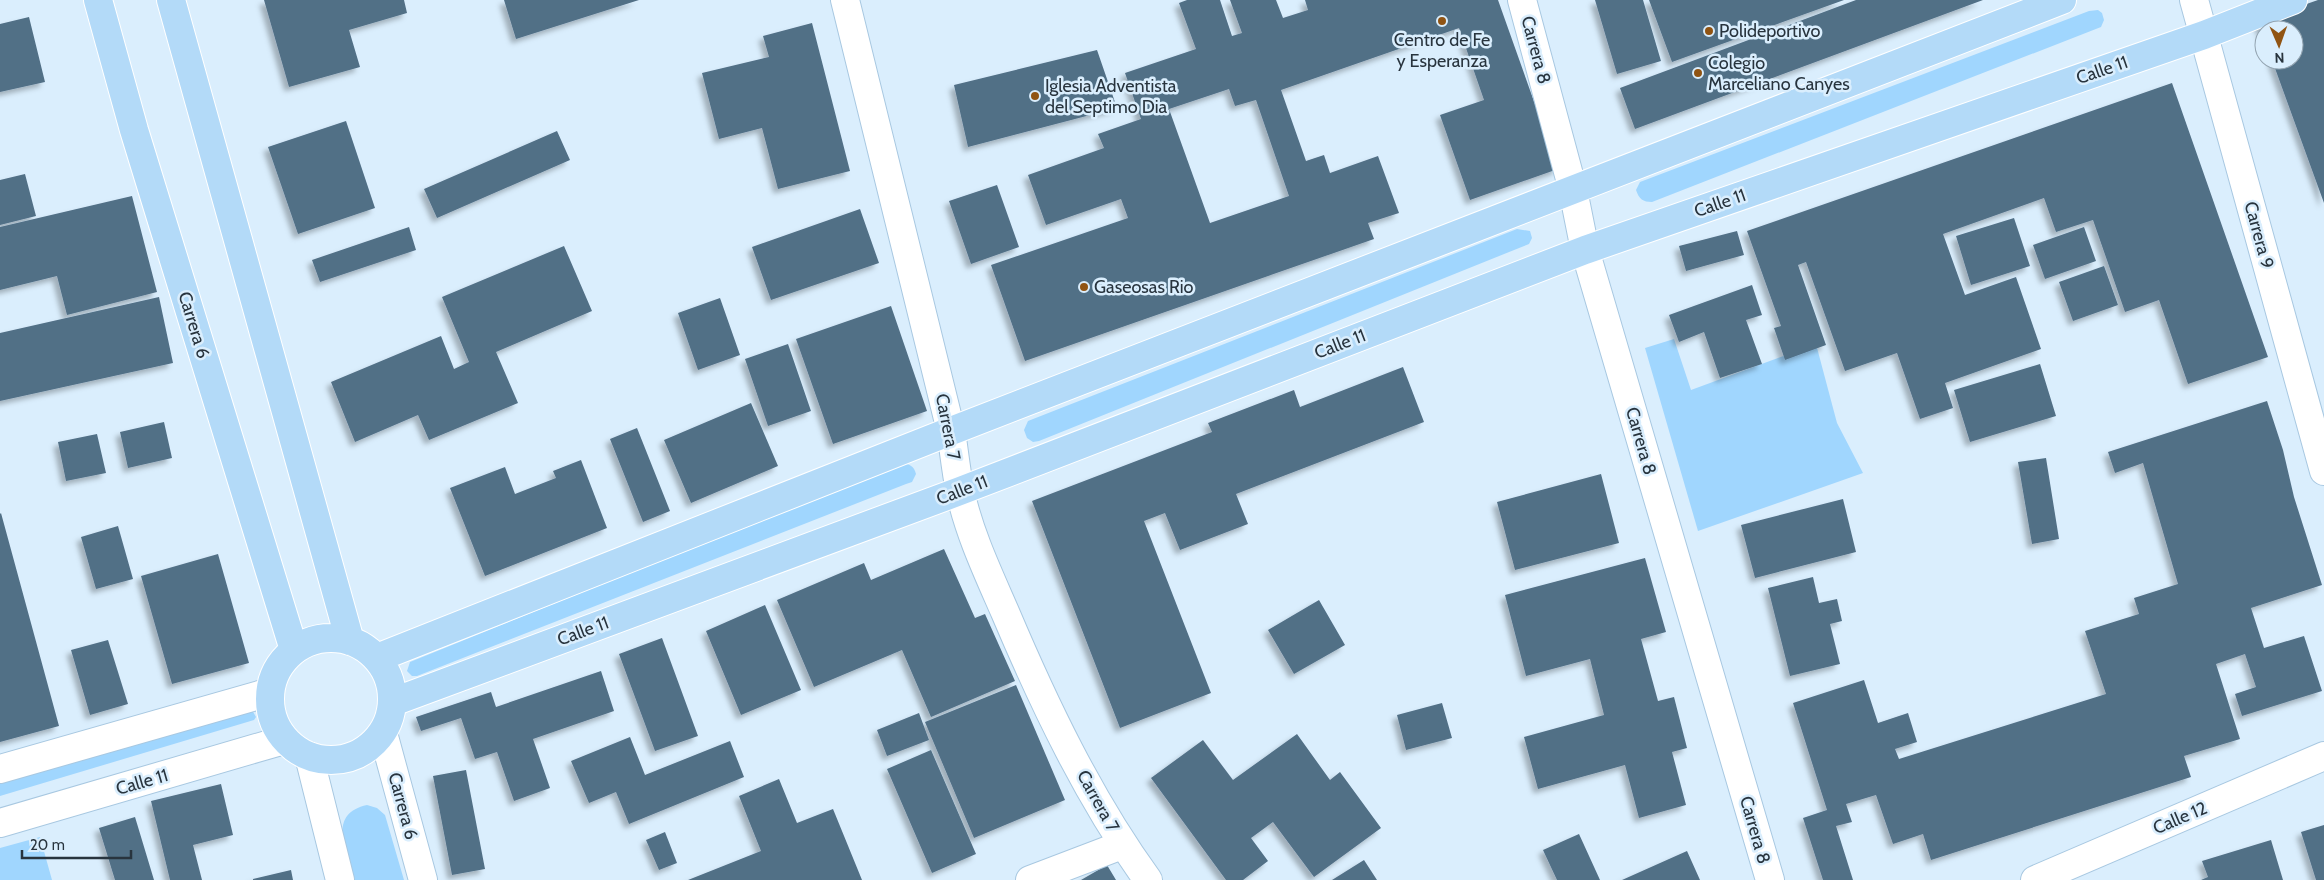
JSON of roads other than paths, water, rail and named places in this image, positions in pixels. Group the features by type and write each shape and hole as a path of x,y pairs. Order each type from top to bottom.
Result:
{"main road":[{"name":"Carrera 6","path":"98,0 134,130 294,650"},
{"path":"171,0 350,641"},
{"path":"377,658 951,431 2062,0"},
{"name":"Calle 11","path":"393,702 960,491 1585,250 2204,35 2293,0"},
{"path":"331,638 350,641 365,648 377,658 386,671 392,686 393,702 390,718 383,733 372,745 358,755 342,760 326,761 300,752 284,740 272,718 270,692 277,669 294,650 311,641 331,638"}],"street":[{"name":"Carrera 7","path":"845,0 951,431 960,491 980,555 1017,642 1069,749 1122,845 1148,880"},
{"name":"Carrera 8","path":"1522,0 1572,190 1585,250 1770,880"},
{"name":"Carrera 9","path":"2194,0 2324,471"},
{"path":"0,769 270,692"},
{"name":"Carrera 6","path":"383,733 423,880"},
{"name":"Calle 11","path":"0,823 284,740"},
{"path":"309,756 340,880"},
{"name":"Calle 12","path":"2035,880 2324,756"},
{"path":"1030,880 1122,845"}],"place":[{"name":"Centro de Fe y Esperanza","path":"1442,21"},
{"name":"Polideportivo","path":"1709,31"},
{"name":"Colegio Marceliano Canyes","path":"1698,73"},
{"name":"Iglesia Adventista del Septimo Dia","path":"1035,96"},
{"name":"Gaseosas Rio","path":"1084,287"}]}
